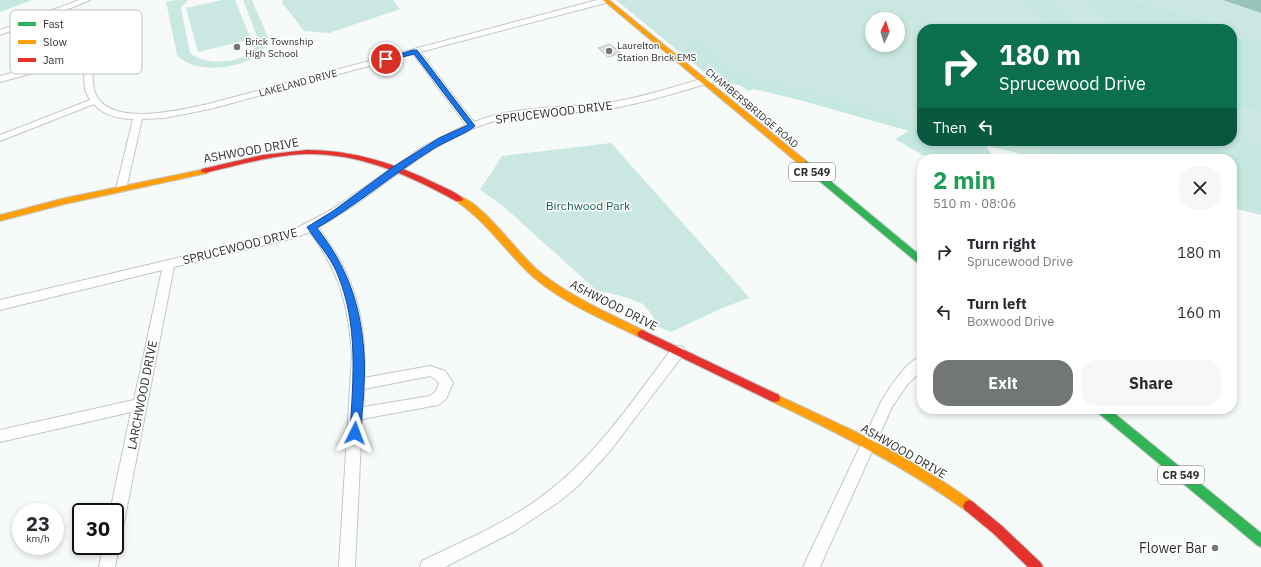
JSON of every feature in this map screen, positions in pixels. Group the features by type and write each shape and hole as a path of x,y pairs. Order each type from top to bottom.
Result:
{"main road":[{"name":"CHAMBERSBRIDGE ROAD","path":"606,0 917,258"},
{"name":"CHAMBERSBRIDGE ROAD","path":"616,0 883,218"},
{"name":"ASHWOOD DRIVE","path":"0,218 244,161 292,153 342,154 376,162 396,169 462,201 488,221 530,269 546,282 581,304 868,443 913,467 964,500 1015,543 1037,567"},
{"name":"CR 549","path":"1107,414 1261,541"}],"street":[{"path":"58,10 86,0"},
{"name":"LAKELAND DRIVE","path":"95,102 116,114 138,116 175,115 606,0"},
{"path":"0,33 10,29"},
{"path":"415,52 472,126"},
{"path":"0,79 19,74"},
{"path":"0,138 71,109 95,102 91,93 88,74"},
{"name":"SPRUCEWOOD DRIVE","path":"0,305 294,234 312,227 336,213 396,169 442,140 488,120 514,115 608,106 688,87 713,79"},
{"path":"121,189 138,116"},
{"path":"312,227 328,248 338,266 352,301 359,354 346,567"},
{"name":"LARCHWOOD DRIVE","path":"120,503 169,263"},
{"path":"428,567 520,520 554,496 594,461 678,351"},
{"path":"812,567 887,404 902,381 917,367"},
{"path":"356,414 433,401 441,395 446,383 439,373 430,371 357,385"},
{"path":"0,436 141,404"},
{"path":"107,567 109,555"}],"green space":[{"path":"188,0 181,8 190,53 197,57 217,62 228,61 239,59 255,48 258,39 243,0 252,0 269,42 256,57 235,65 214,68 194,65 185,61 177,55 166,2"},
{"path":"222,0 235,0 251,39 198,52 186,8"},
{"path":"393,0 400,9 329,33 304,31 281,1"},
{"path":"616,0 1099,0 1126,24 917,24 917,129 713,79"},
{"path":"1133,0 1223,0 1261,13 1261,46 1256,46 1237,36 1237,24 1216,24 1208,20"},
{"path":"1261,110 1261,215 1237,209 1237,154 1021,154 988,146 1237,146 1237,111"},
{"name":"Birchwood Park","path":"611,143 749,298 720,309 671,332 654,325 653,316 643,304 625,297 596,290 502,205 480,190 502,156"}],"shaded area":[{"path":"0,0 32,0 0,12"},
{"path":"1026,0 1048,0 1070,24 1052,24"},
{"path":"1086,0 1133,0 1208,20 1216,24 1111,24"},
{"path":"1223,0 1261,0 1261,13"},
{"path":"1237,36 1256,46 1261,46 1261,110 1237,111"},
{"path":"695,42 732,72 917,125 917,146 987,146 991,154 921,154 895,139 909,131 758,88 748,91 688,44"},
{"path":"1237,138 1261,150 1261,214 1237,203 1237,154 1046,154 1032,146 1227,146 1251,158 1237,142"}],"building":[{"name":"Laurelton Station Brick EMS","path":"610,44 621,53 608,57 598,48"}],"traffic: fast":[{"path":"802,162 917,258"},
{"path":"1107,414 1261,541"}],"traffic: slow":[{"path":"606,0 802,162"},
{"path":"0,218 65,201 205,171"},
{"path":"459,199 481,215 526,265 560,292 642,334"},
{"path":"775,398 850,434 899,460 969,506"}],"traffic: jam":[{"path":"205,171 277,154 322,152 358,157 376,162 427,182 459,199"},
{"path":"642,334 775,398"},
{"path":"969,506 998,530 1037,567"}],"place":[{"name":"Brick Township High School","path":"237,47"},
{"name":"Laurelton Station Brick EMS","path":"609,51"},
{"name":"Flower Bar","path":"1215,548"}],"route":[{"path":"355,433 359,354 352,301 341,272 328,248 312,227 365,193 396,169 442,140 472,126 415,52 386,59"}]}
